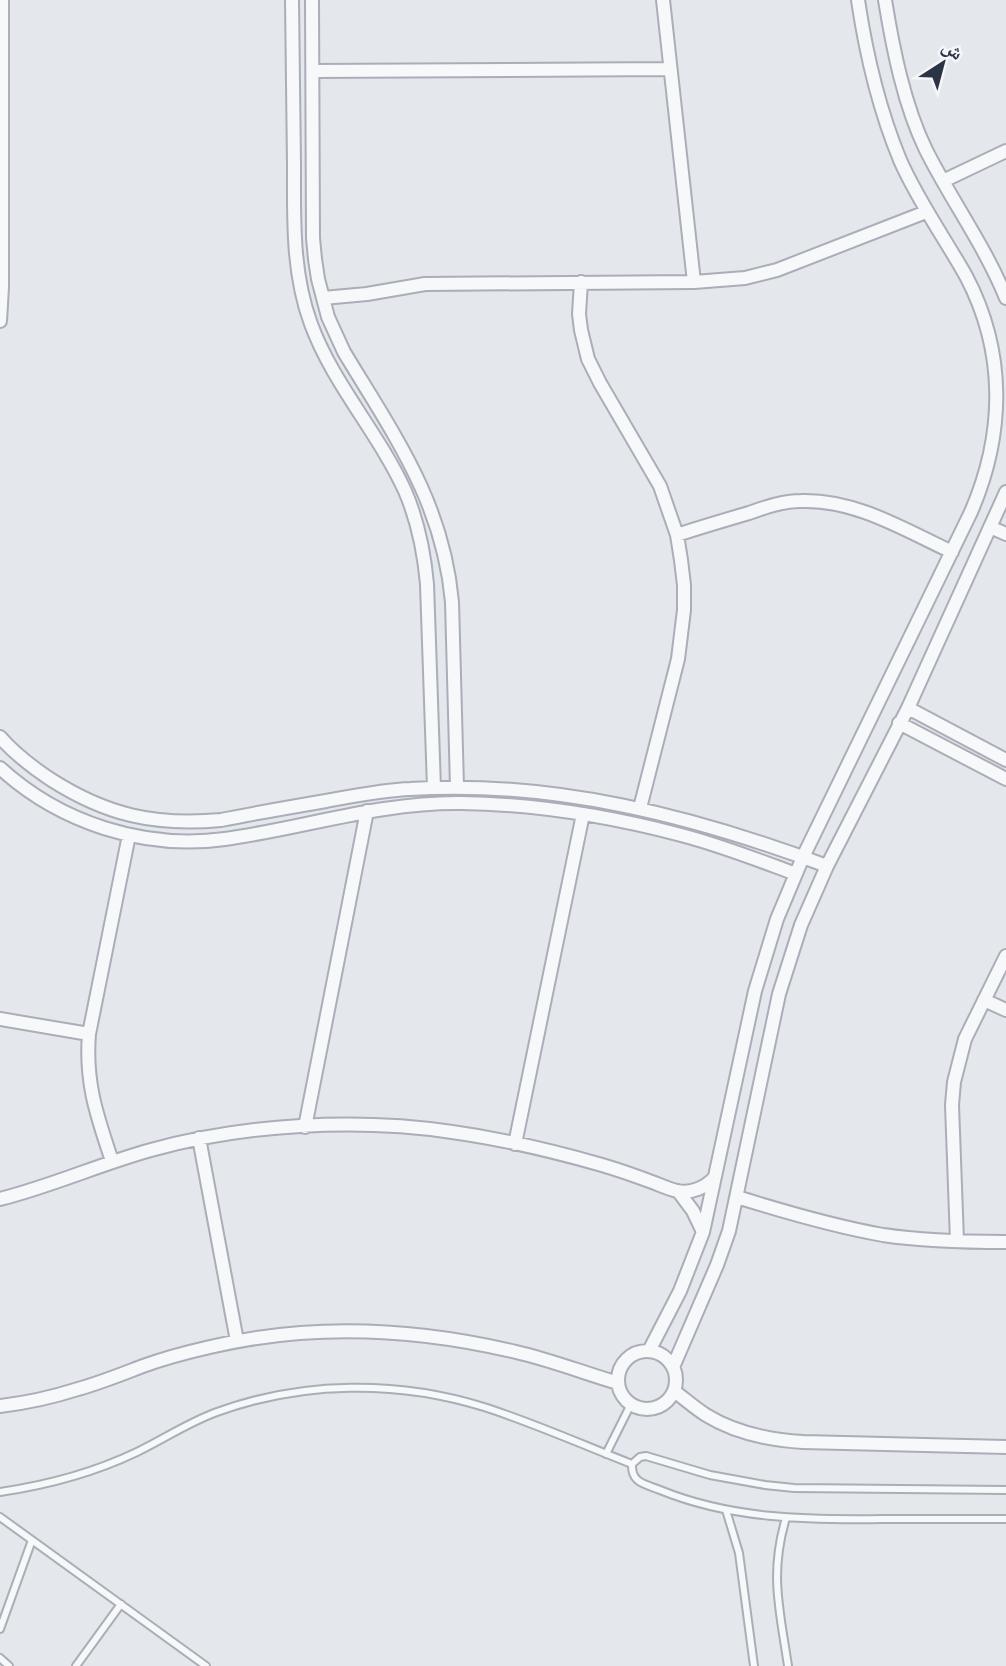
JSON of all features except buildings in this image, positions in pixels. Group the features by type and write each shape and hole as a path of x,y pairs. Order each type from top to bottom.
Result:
{"street":[{"path":"0,321 2,0"},
{"path":"292,0 294,236 299,280 319,345 394,471 417,526 427,584 434,788"},
{"path":"313,0 313,238 317,269 328,317 344,352 423,489 445,554 452,602 457,787"},
{"path":"663,0 694,282"},
{"path":"649,1351 680,1291 703,1232 755,991 777,919 803,857 981,489 992,451 998,411 997,372 989,332 967,277 926,212 901,160 886,121 868,55 858,0"},
{"path":"885,0 896,59 925,147 990,262 1006,298"},
{"path":"313,71 670,69"},
{"path":"943,181 1006,151"},
{"path":"323,299 425,284 694,282 745,278 777,270 926,212"},
{"path":"581,282 579,314 588,359 660,486 677,535 684,585 678,659 640,808"},
{"path":"673,1367 718,1265 729,1231 779,994 801,925 827,866 908,708 1006,492"},
{"path":"677,535 781,503 817,501 854,508 952,552"},
{"path":"989,527 1006,534"},
{"path":"908,708 1006,760"},
{"path":"899,723 1006,779"},
{"path":"0,737 34,768 75,795 121,813 171,822 221,820 370,793 408,789 457,787 522,790 640,808 827,866"},
{"path":"0,768 15,782 64,812 90,824 156,840 225,839 396,807 461,803 522,806 633,823 683,835 796,874"},
{"path":"305,1126 367,811"},
{"path":"515,1144 583,814"},
{"path":"112,1161 96,1115 89,1085 87,1054 129,835"},
{"path":"957,1241 952,1105 954,1082 965,1039 1006,956"},
{"path":"984,1000 1006,1010"},
{"path":"0,1019 89,1034"},
{"path":"0,1199 52,1184 112,1161 199,1138 305,1126 377,1126 449,1132 515,1144 604,1166 678,1191 696,1190 716,1176"},
{"path":"199,1138 237,1341"},
{"path":"678,1191 693,1211 703,1232"},
{"path":"737,1197 807,1218 885,1235 1006,1242"},
{"path":"0,1406 68,1392 176,1355 237,1341 303,1332 424,1335 472,1342 519,1353 618,1383"},
{"path":"649,1351 663,1356 673,1367 676,1375 674,1391 664,1404 656,1408 639,1408 625,1399 618,1383 621,1367 633,1354 649,1351"},
{"path":"674,1391 721,1423 770,1439 1006,1447"}],"lane":[{"path":"0,1492 56,1482 111,1464 187,1425 235,1406 274,1396 334,1388 394,1389 453,1399 511,1416 632,1464"},
{"path":"606,1454 631,1404"},
{"path":"1006,1490 794,1488 710,1475 646,1457 640,1457 632,1464 631,1472 636,1480 674,1496 726,1510 786,1518 1006,1519"},
{"path":"726,1510 739,1553 754,1666"},
{"path":"0,1517 206,1666"},
{"path":"786,1518 777,1553 776,1589 788,1666"},
{"path":"0,1629 32,1540"},
{"path":"76,1666 121,1604"},
{"path":"0,1658 9,1666"}]}
